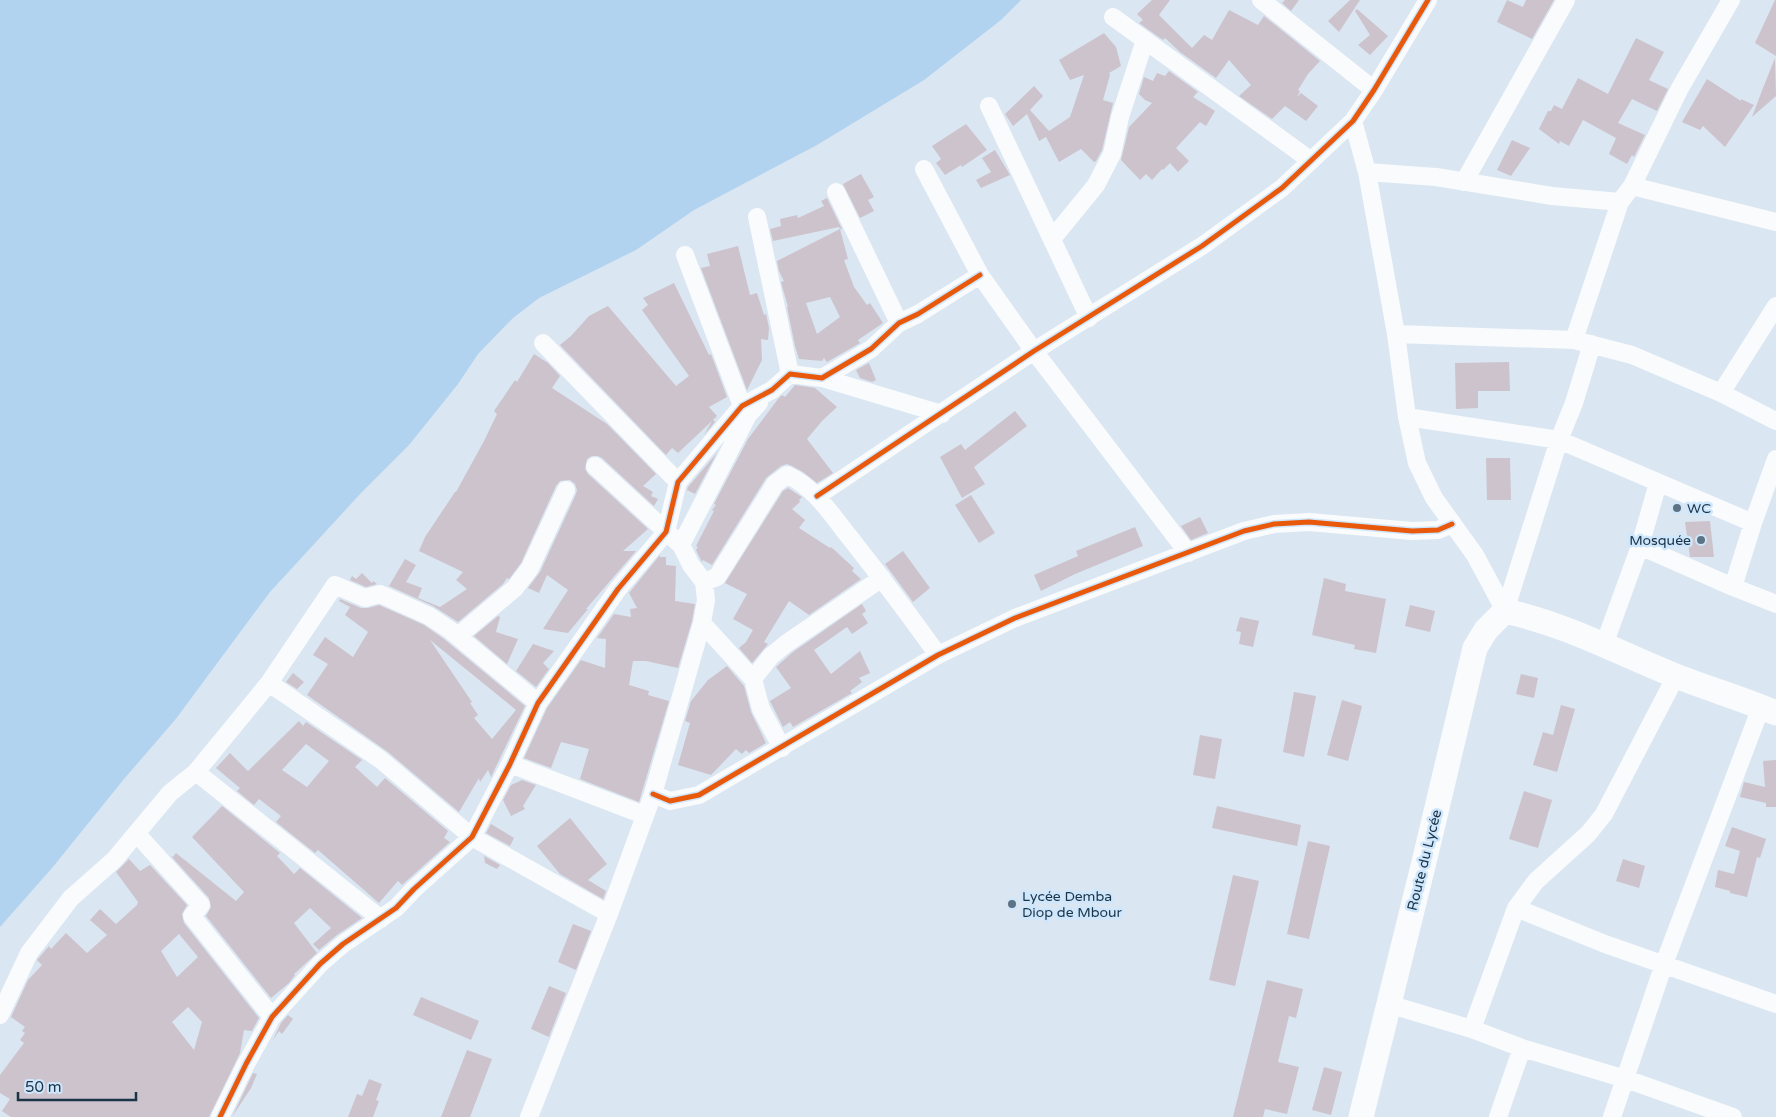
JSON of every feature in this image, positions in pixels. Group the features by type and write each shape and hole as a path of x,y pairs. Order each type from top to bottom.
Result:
{"main road":[{"path":"1504,611 1532,617 1676,676 1769,710"},
{"name":"Route du Lycée","path":"1360,1117 1425,858 1474,648 1486,630 1504,611"}],"street":[{"path":"1261,0 1374,90"},
{"path":"817,496 1034,351 1202,246 1282,188 1353,121 1374,90 1428,0"},
{"path":"1464,182 1566,0"},
{"path":"1574,340 1620,202 1632,186 1680,88 1731,0"},
{"path":"1113,17 1310,160"},
{"path":"1052,239 1096,185 1112,154 1120,117 1145,40"},
{"path":"989,106 1089,318"},
{"path":"1353,121 1367,172 1396,334 1407,417 1417,463 1434,498 1474,555 1504,611"},
{"path":"924,169 980,274 1034,351 1188,553"},
{"path":"1367,172 1411,174 1552,196 1620,202"},
{"path":"1632,186 1776,222"},
{"path":"836,192 899,323"},
{"path":"757,217 790,374"},
{"path":"685,255 742,406"},
{"path":"822,378 872,349 899,323 918,314 980,274"},
{"path":"1721,393 1776,306"},
{"path":"1396,334 1574,340 1592,344 1632,356 1721,393 1776,421"},
{"path":"543,343 678,482"},
{"path":"1504,611 1592,344"},
{"path":"681,545 748,415 790,374 822,378 942,414"},
{"path":"220,1117 272,1017 320,964 343,944 396,908 414,888 472,837 510,764 538,703 618,590 666,532 678,482 742,406 772,390"},
{"path":"1407,417 1559,440 1753,523"},
{"path":"1734,587 1753,523 1776,458"},
{"path":"529,1117 609,914 653,794 702,623 706,600 704,582 691,565 681,545 595,466"},
{"path":"704,582 716,577 775,484 787,476 795,479 817,496 882,578 938,655"},
{"path":"1604,645 1640,546 1658,483"},
{"path":"458,636 515,588 530,568 566,490"},
{"path":"653,794 670,801 699,795 938,655 1015,618 1244,531 1274,524 1309,522 1412,531 1438,530 1452,524"},
{"path":"1640,546 1776,604"},
{"path":"753,679 771,656 787,643 882,578"},
{"path":"0,1015 29,953 71,898 114,860 170,794 196,772 269,682 335,585 365,598 380,594 429,616 458,636 538,703"},
{"path":"702,623 753,679 761,709 782,748"},
{"path":"1472,1029 1516,908 1536,882 1588,834 1604,814 1676,676"},
{"path":"269,682 381,760 472,837 609,914"},
{"path":"1612,1117 1664,964 1769,710"},
{"path":"510,764 644,815"},
{"path":"196,772 382,919"},
{"path":"137,834 201,905 192,916 272,1017"},
{"path":"1516,908 1605,944 1776,1004"},
{"path":"1388,1004 1472,1029 1522,1048 1626,1079 1733,1117"},
{"path":"1498,1117 1522,1048"}],"water":[{"path":"0,0 1021,0 1001,20 924,80 817,145 694,210 636,250 539,298 513,318 478,354 458,384 409,445 361,493 270,592 175,720 124,779 52,868 0,927"}],"building":[{"path":"1152,0 1170,0 1159,15 1192,48 1204,35 1212,40 1229,10 1258,25 1264,16 1320,61 1308,74 1298,90 1300,91 1297,97 1301,93 1318,106 1306,121 1285,106 1272,119 1239,96 1251,85 1229,60 1216,78 1180,52 1165,38 1163,40 1139,23 1143,20 1137,14"},
{"path":"1285,0 1299,0 1291,11 1282,3"},
{"path":"1350,0 1360,0 1339,32 1328,21"},
{"path":"1507,0 1523,7 1526,0 1554,0 1532,39 1497,22"},
{"path":"1776,0 1776,56 1755,43"},
{"path":"1357,9 1388,36 1370,55 1358,45 1370,35 1355,11"},
{"path":"1104,33 1116,47 1121,66 1109,73 1103,100 1113,103 1102,150 1094,162 1081,149 1059,162 1046,137 1039,141 1027,114 1013,126 1005,114 1034,86 1043,96 1030,110 1049,131 1070,117 1084,75 1070,80 1059,60"},
{"path":"1636,38 1664,52 1649,80 1668,89 1657,111 1632,99 1618,123 1645,135 1634,157 1632,155 1627,164 1609,154 1616,138 1583,120 1569,146 1560,141 1559,144 1539,129 1548,111 1551,111 1554,105 1562,109 1578,78 1608,94"},
{"path":"1775,58 1776,96 1752,117 1763,88"},
{"path":"1169,71 1198,92 1193,97 1215,111 1206,126 1200,122 1176,148 1189,161 1178,172 1170,163 1152,180 1146,174 1140,180 1121,160 1129,127 1152,103 1145,100 1139,94 1144,77 1153,81 1157,73 1165,76"},
{"path":"1707,79 1741,101 1741,99 1754,105 1725,147 1703,126 1700,130 1682,122"},
{"path":"966,124 987,150 962,167 961,165 945,175 936,163 941,159 932,146"},
{"path":"1512,140 1530,148 1511,176 1497,170"},
{"path":"995,150 1010,175 981,188 976,180 991,172 982,158"},
{"path":"861,174 874,197 868,200 874,211 860,218 843,184"},
{"path":"827,198 842,229 839,227 773,241 770,229 781,226 780,219 797,215 798,218 824,206 821,201"},
{"path":"840,229 848,259 844,260 854,287 867,305 870,303 883,323 858,340 860,343 827,362 824,358 822,361 799,359 781,282 784,281 777,261","holes":["830,297 840,317 817,334 806,303"]},
{"path":"738,246 750,295 757,293 764,315 766,314 769,328 768,340 761,339 762,360 747,390 701,268 710,266 707,254"},
{"path":"674,283 709,355 711,354 727,397 709,407 717,416 713,420 715,422 704,435 712,421 678,453 672,448 666,455 560,345 589,316 608,306 676,386 689,376 642,310 648,305 643,298"},
{"path":"534,354 548,363 560,376 552,388 607,424 656,474 643,486 653,492 651,496 658,499 654,506 602,458 592,456 587,459 585,469 588,474 648,529 623,551 636,551 568,633 543,629 568,590 547,575 539,593 528,588 540,572 576,494 575,484 570,480 560,481 556,486 521,563 509,579 507,578 503,584 458,622 433,606 389,586 405,559 416,565 406,582 422,588 418,598 440,607 467,589 456,580 463,572 419,551 425,537 456,492 484,441 497,414 494,411 515,380 517,382"},
{"path":"1509,362 1510,391 1478,391 1478,408 1456,409 1455,363"},
{"path":"869,363 876,380 872,382 860,378 856,370"},
{"path":"795,385 815,388 837,407 807,439 833,473 817,483 792,466 787,464 781,466 766,478 712,565 703,560 702,562 696,550 698,547 696,546 714,511 712,510 716,505 714,504 748,439 778,399 782,395 785,397"},
{"path":"1015,411 1027,426 974,467 985,484 962,498 940,457 961,444 965,450"},
{"path":"717,453 695,494 687,490 688,487"},
{"path":"1486,458 1510,458 1511,500 1487,500"},
{"path":"788,488 802,497 799,500 800,502 792,509 805,520 799,528 831,547 854,568 852,571 861,579 809,615 789,601 764,642 768,644 752,663 739,648 746,642 753,630 733,619 747,594 725,583 783,491"},
{"path":"971,495 995,533 979,543 955,505"},
{"path":"1200,517 1208,533 1191,540 1181,526"},
{"path":"1710,521 1714,557 1690,557 1685,522"},
{"path":"1135,527 1143,546 1075,574 1041,591 1034,575 1078,556 1076,551"},
{"path":"903,551 930,588 913,602 885,564"},
{"path":"660,555 660,557 666,557 666,565 676,566 675,601 695,604 678,668 646,661 633,661 629,685 649,691 648,695 669,701 639,802 580,779 589,749 561,742 551,768 524,758 547,708 581,660 605,668 606,639 597,638 614,614 631,617 630,609 637,608 629,593"},
{"path":"362,573 372,583 373,581 377,584 366,587 350,580 352,576 356,579"},
{"path":"1324,578 1346,584 1345,591 1386,599 1376,653 1354,649 1355,645 1312,635"},
{"path":"340,599 361,608 379,605 424,625 444,639 525,706 491,777 488,770 480,782 479,778 459,812 388,752 307,695 328,664 313,655 325,637 353,657 368,632 345,615 350,607 339,601","holes":["430,640 516,710 492,739 474,718 478,715 470,703 472,702"]},
{"path":"862,604 866,611 862,614 868,623 852,634 847,627 814,650 831,674 860,651 870,673 859,678 862,682 850,691 852,693 793,727 790,722 783,727 770,701 791,688 776,667 793,652"},
{"path":"1410,605 1435,611 1430,632 1405,626"},
{"path":"498,616 500,617 496,632 518,639 507,664 474,636"},
{"path":"1240,617 1259,621 1253,647 1239,644 1241,632 1236,631"},
{"path":"533,644 554,651 543,663 549,669 536,687 516,671"},
{"path":"727,666 744,686 751,712 766,743 749,753 746,750 742,754 736,749 711,775 678,765 690,723 685,721 691,701 708,680"},
{"path":"293,673 304,682 297,689 286,682"},
{"path":"1521,674 1538,678 1534,698 1516,694"},
{"path":"1294,692 1316,696 1304,757 1283,752"},
{"path":"1342,700 1362,706 1348,761 1327,755"},
{"path":"1561,705 1575,709 1557,772 1533,765 1543,732 1553,735"},
{"path":"299,721 303,726 306,722 362,760 355,767 377,787 385,778 448,831 444,838 450,842 402,885 398,881 379,903 318,850 315,853 276,822 281,816 259,799 254,805 237,791 240,788 216,768 230,753 248,771","holes":["306,744 329,761 307,787 282,770"]},
{"path":"1200,735 1222,739 1215,779 1193,775"},
{"path":"1776,760 1776,807 1766,807 1766,803 1740,797 1744,782 1765,787 1763,761"},
{"path":"522,780 536,785 523,806 525,809 511,816 503,800 511,785"},
{"path":"1524,791 1552,800 1538,848 1509,839"},
{"path":"222,806 280,853 277,856 294,874 300,868 362,918 319,950 313,944 331,928 310,908 294,923 317,953 294,974 289,983 271,998 206,916 211,907 209,898 171,856 173,857 176,853 236,901 244,892 192,837"},
{"path":"1217,806 1301,825 1297,846 1212,828"},
{"path":"570,818 607,864 588,880 606,891 603,899 560,874 537,846"},
{"path":"491,824 514,838 510,846 486,833"},
{"path":"1732,827 1766,839 1760,858 1757,857 1747,897 1715,887 1718,870 1734,874 1740,851 1725,846"},
{"path":"1308,841 1330,846 1309,939 1287,934"},
{"path":"484,856 500,865 497,869 485,863"},
{"path":"129,859 140,871 150,865 187,905 182,914 184,923 259,1018 252,1031 244,1030 240,1053 209,1117 11,1117 2,1111 10,1099 0,1093 0,1075 24,1043 20,1040 25,1033 22,1031 25,1027 11,1017 28,980 42,965 37,960 49,946 51,949 66,933 87,953 107,935 90,920 100,909 116,924 137,905 138,902 116,872","holes":["179,934 198,957 177,977 161,951","188,1007 202,1022 194,1050 172,1022"]},
{"path":"1623,859 1645,866 1639,888 1616,881"},
{"path":"1233,875 1259,881 1235,986 1209,980"},
{"path":"573,924 591,931 576,970 558,962"},
{"path":"1267,980 1303,989 1296,1018 1289,1016 1278,1062 1299,1067 1287,1114 1265,1109 1263,1117 1233,1117"},
{"path":"549,986 566,993 549,1037 531,1029"},
{"path":"421,997 479,1021 471,1040 413,1015"},
{"path":"288,1015 293,1019 282,1034 279,1031 273,1040 281,1023"},
{"path":"467,1050 492,1059 470,1117 441,1117"},
{"path":"1324,1067 1342,1072 1331,1115 1312,1110"},
{"path":"253,1073 257,1074 251,1088 232,1117"},
{"path":"369,1079 382,1084 376,1100 379,1101 373,1117 348,1117 357,1094 362,1096"}],"cycle path":[{"path":"817,496 1034,351 1202,246 1282,188 1353,121 1374,90 1428,0"},
{"path":"220,1117 272,1017 320,964 343,944 396,908 414,889 472,837 510,764 538,703 618,589 666,532 678,482 742,406 772,390 790,374 822,378 871,349 899,323 918,314 980,275"},
{"path":"653,794 670,801 699,795 938,655 1015,618 1244,531 1274,524 1309,522 1412,531 1438,530 1452,524"}],"place":[{"name":"WC","path":"1677,508"},
{"name":"Mosquée","path":"1701,540"},
{"name":"Lycée Demba Diop de Mbour","path":"1012,904"}]}
